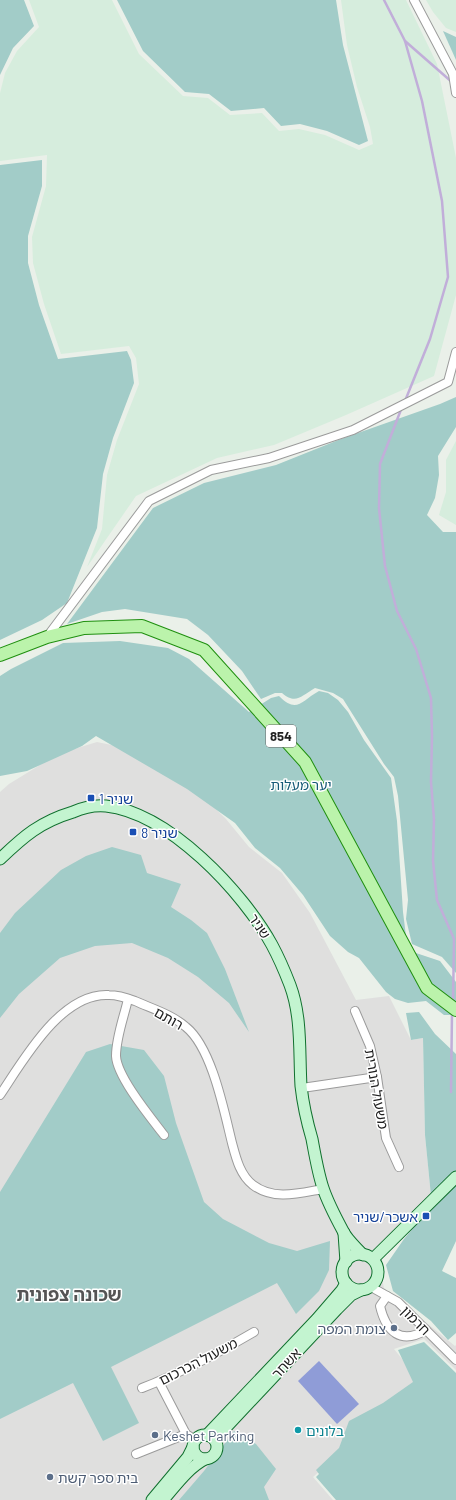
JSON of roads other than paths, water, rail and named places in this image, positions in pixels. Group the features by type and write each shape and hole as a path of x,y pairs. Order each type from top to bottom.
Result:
{"main road":[{"name":"854","path":"0,655 47,637 84,628 142,626 204,650 305,762 427,988 456,1010"},
{"name":"שניר","path":"0,859 22,838 56,817 83,808 105,806 137,814 171,833 197,854 228,884 251,913 272,945 290,986 297,1012 300,1037 302,1088 307,1120 323,1189 344,1233 368,1257"},
{"path":"368,1257 456,1177"},
{"name":"שניר","path":"344,1233 346,1262"},
{"path":"356,1255 368,1257 376,1263 378,1273 377,1278 366,1288 355,1289 346,1283 342,1272 346,1262 356,1255"},
{"name":"אשחר","path":"211,1437 317,1319 342,1290 346,1283"},
{"name":"אשחר","path":"211,1437 351,1295 366,1288"},
{"path":"163,1500 196,1464 212,1457 217,1450 217,1447 211,1437 200,1436 192,1440"},
{"path":"192,1440 195,1454 198,1457 205,1459"},
{"path":"152,1500 188,1457 192,1440"}],"street":[{"path":"414,0 453,74 456,93"},
{"path":"47,637 149,501 211,470 269,458 353,430 448,382 456,352"},
{"name":"רותם","path":"0,1095 40,1036 68,1009 96,996 109,994 128,999 170,1016 187,1028 200,1044 212,1071 237,1160 243,1174 254,1185 270,1194 289,1195 323,1189"},
{"path":"128,999 117,1042 116,1058 122,1074 133,1093 164,1135"},
{"name":"משעול הנורית","path":"355,1011 370,1046 377,1077 386,1138 399,1167"},
{"path":"302,1088 377,1077"},
{"name":"חרמון","path":"366,1288 398,1302 454,1355"},
{"path":"387,1296 380,1306 382,1316 388,1327 397,1335 409,1338 426,1330"},
{"name":"משעול הכרכום","path":"142,1388 159,1382 254,1332"},
{"path":"136,1454 192,1440 159,1382"}],"waterway":[{"path":"384,0 405,41 422,101 442,201 448,277 430,339 405,401"},
{"path":"405,41 453,83"},
{"path":"402,407 380,464 379,508 385,566 397,611 416,649 431,698 431,782 434,819 433,861 437,900 454,939 453,1003"},
{"path":"451,1092 452,1012"}],"place":[{"name":"שניר 1","path":"91,798"},
{"name":"שניר 8","path":"133,832"},
{"name":"אשכר/שניר","path":"426,1216"},
{"name":"צומת המפה","path":"394,1328"},
{"name":"בלונים","path":"298,1430"},
{"name":"Keshet Parking","path":"155,1435"},
{"name":"בית ספר קשת","path":"50,1477"}],"district":[{"name":"שכונה צפונית","path":"69,1294"}],"park label":[{"name":"יער מעלות","path":"301,784"}]}
